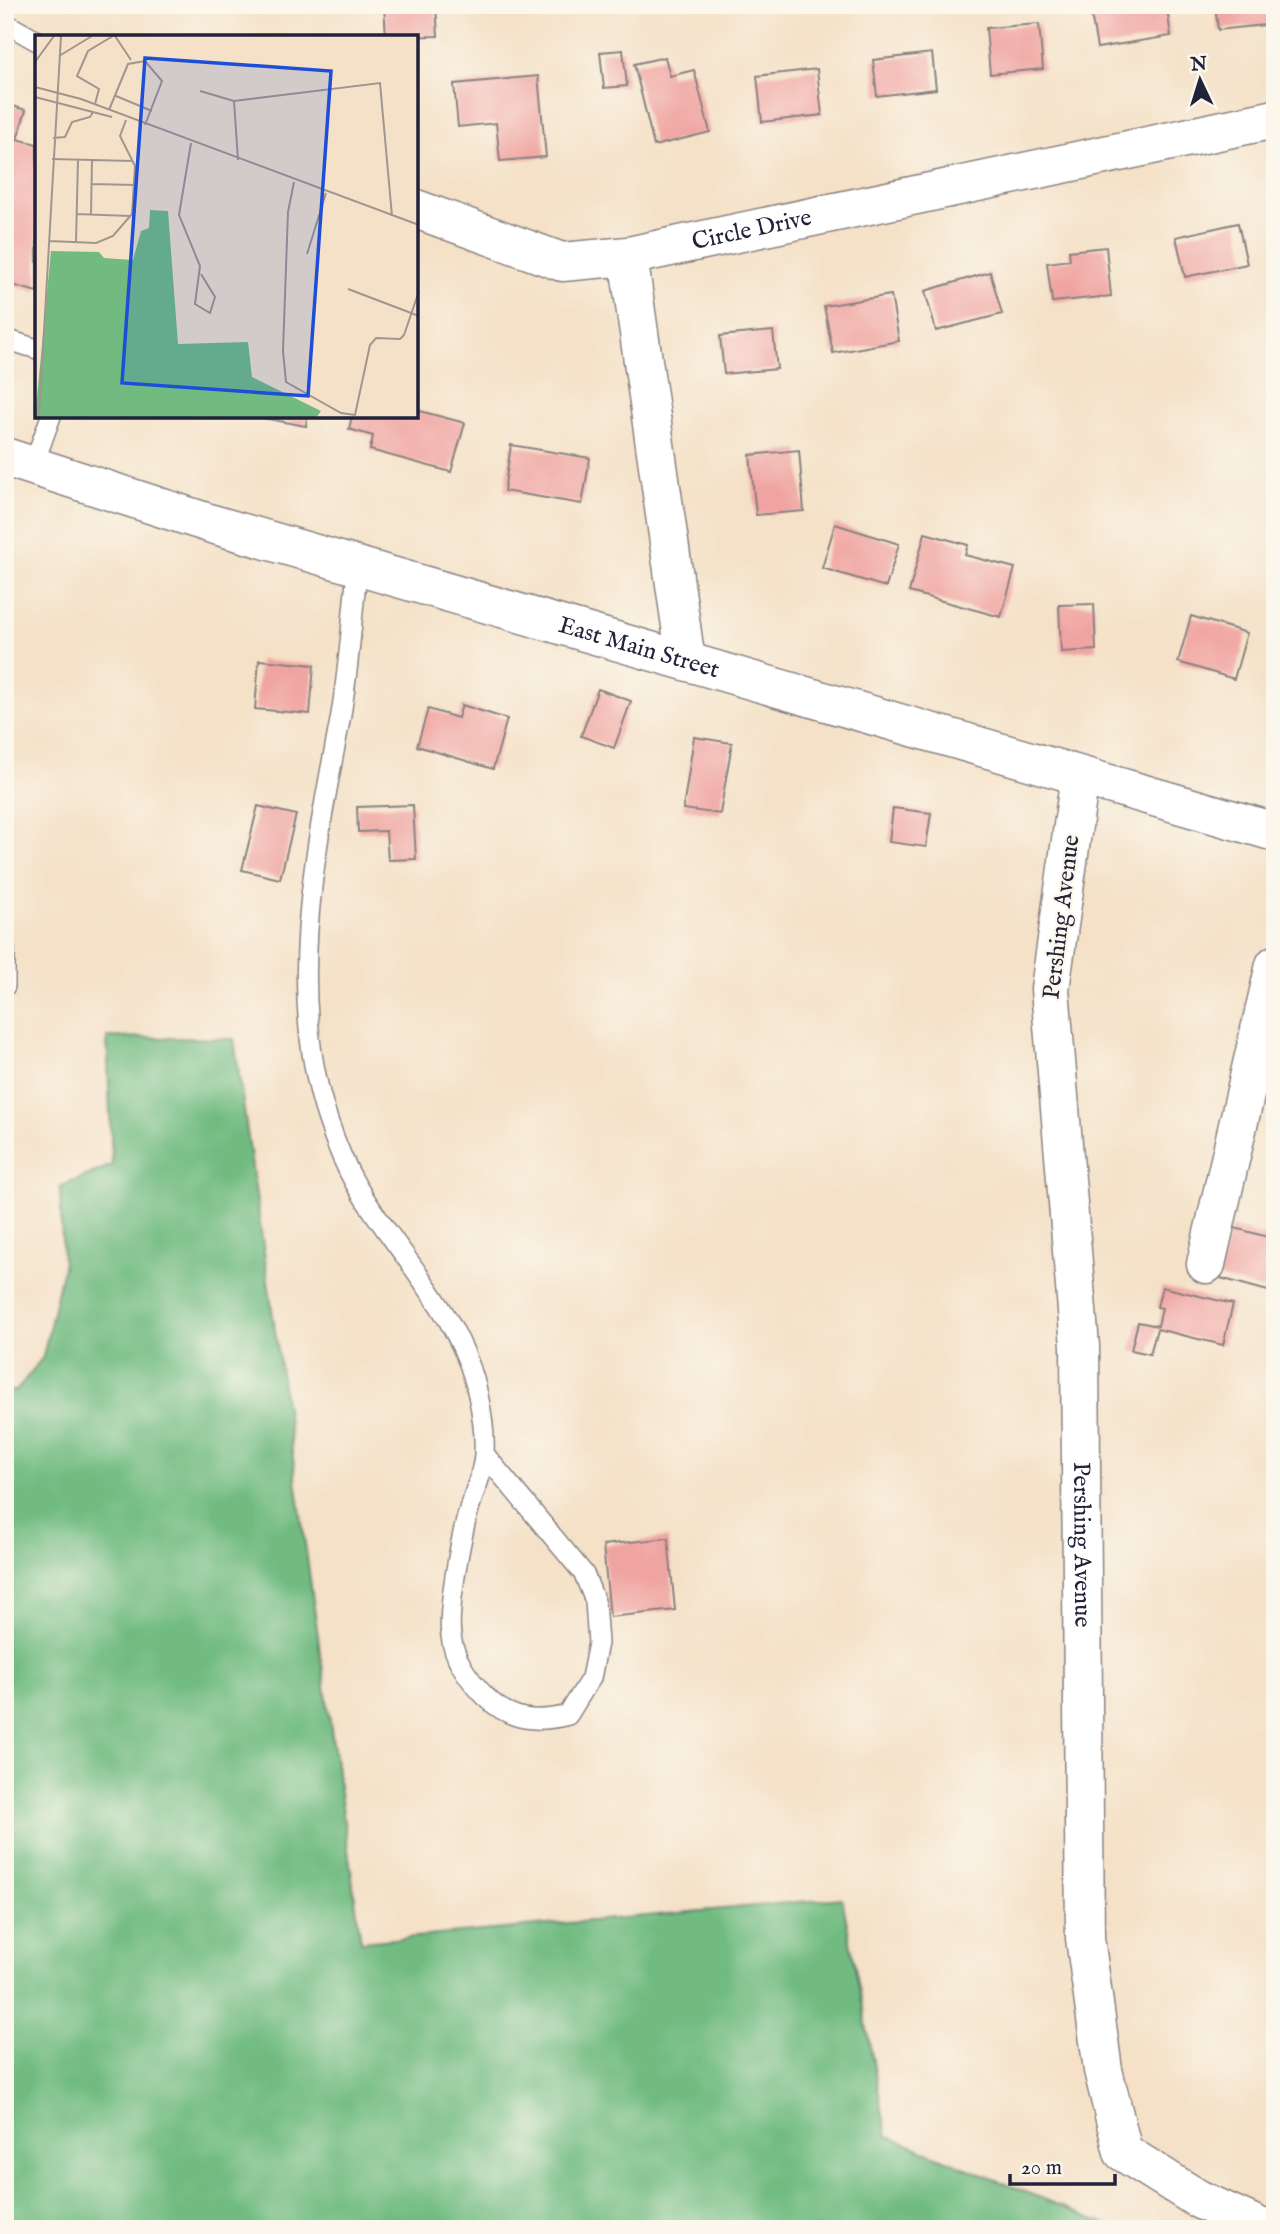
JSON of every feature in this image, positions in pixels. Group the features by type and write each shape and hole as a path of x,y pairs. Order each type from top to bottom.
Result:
{"main road":[{"name":"Circle Drive","path":"418,210 562,261 628,256 1275,119"},
{"path":"628,256 686,661"},
{"name":"East Main Street","path":"19,461 199,520 1275,832"},
{"name":"Pershing Avenue","path":"1080,776 1050,989 1080,1346 1085,1938 1103,2070 1123,2151 1198,2199 1264,2229"},
{"path":"1206,1264 1275,965"}],"lane":[{"path":"5,23 35,40"},
{"path":"5,339 35,348"},
{"path":"19,461 50,418"},
{"path":"358,565 342,703 323,801 310,911 308,986 312,1059 328,1120 355,1183 464,1344 479,1397 485,1455 458,1564 451,1636 460,1663 477,1688 495,1707 524,1720 548,1720 569,1715 591,1678 597,1643 596,1601 584,1574 485,1455"},
{"path":"5,950 8,975 5,986"}],"green space":[{"path":"107,1037 234,1039 361,1942 842,1898 887,2136 1118,2229 5,2229 5,1391 16,1391 43,1357 63,1267 60,1187 112,1165"}],"building":[{"path":"384,5 436,5 438,36 386,35"},
{"path":"1104,5 1153,5 1154,11 1167,9 1171,36 1097,48 1090,8"},
{"path":"1215,5 1271,5 1273,24 1218,30"},
{"path":"1039,24 1043,69 990,74 986,28"},
{"path":"623,50 627,86 604,88 600,52"},
{"path":"932,53 936,89 877,96 873,60"},
{"path":"665,57 670,76 694,70 710,132 654,146 634,64"},
{"path":"817,69 822,115 762,122 757,76"},
{"path":"538,76 546,157 500,161 496,123 458,127 454,84"},
{"path":"5,104 26,110 17,139 35,144 35,291 5,283"},
{"path":"1238,223 1247,264 1185,277 1176,237"},
{"path":"1106,247 1111,296 1052,302 1047,263 1070,260 1069,251"},
{"path":"990,272 1002,314 936,331 925,291"},
{"path":"891,295 899,341 833,353 824,306"},
{"path":"773,331 777,369 724,374 720,336"},
{"path":"418,411 465,423 451,472 370,450 373,436 349,429 352,418 418,418"},
{"path":"264,418 307,418 306,426"},
{"path":"511,445 590,458 582,504 504,491"},
{"path":"799,450 804,511 756,515 750,455"},
{"path":"835,524 899,544 886,587 822,568"},
{"path":"925,533 968,545 965,555 1015,568 1001,617 909,592"},
{"path":"1094,604 1096,650 1061,652 1059,605"},
{"path":"1191,616 1247,633 1234,679 1178,662"},
{"path":"259,660 314,665 310,714 255,709"},
{"path":"598,689 631,701 614,748 581,736"},
{"path":"462,705 507,719 493,769 417,746 428,709 458,718"},
{"path":"694,737 732,743 720,814 683,809"},
{"path":"413,805 416,859 388,860 386,831 358,832 357,807"},
{"path":"258,806 296,815 280,879 242,870"},
{"path":"893,808 931,813 926,847 889,842"},
{"path":"1231,1227 1275,1239 1275,1293 1217,1277"},
{"path":"1162,1287 1233,1304 1223,1345 1157,1329 1150,1354 1131,1350 1138,1322 1158,1326 1162,1308 1157,1307"},
{"path":"668,1538 675,1610 610,1617 603,1545"}]}
